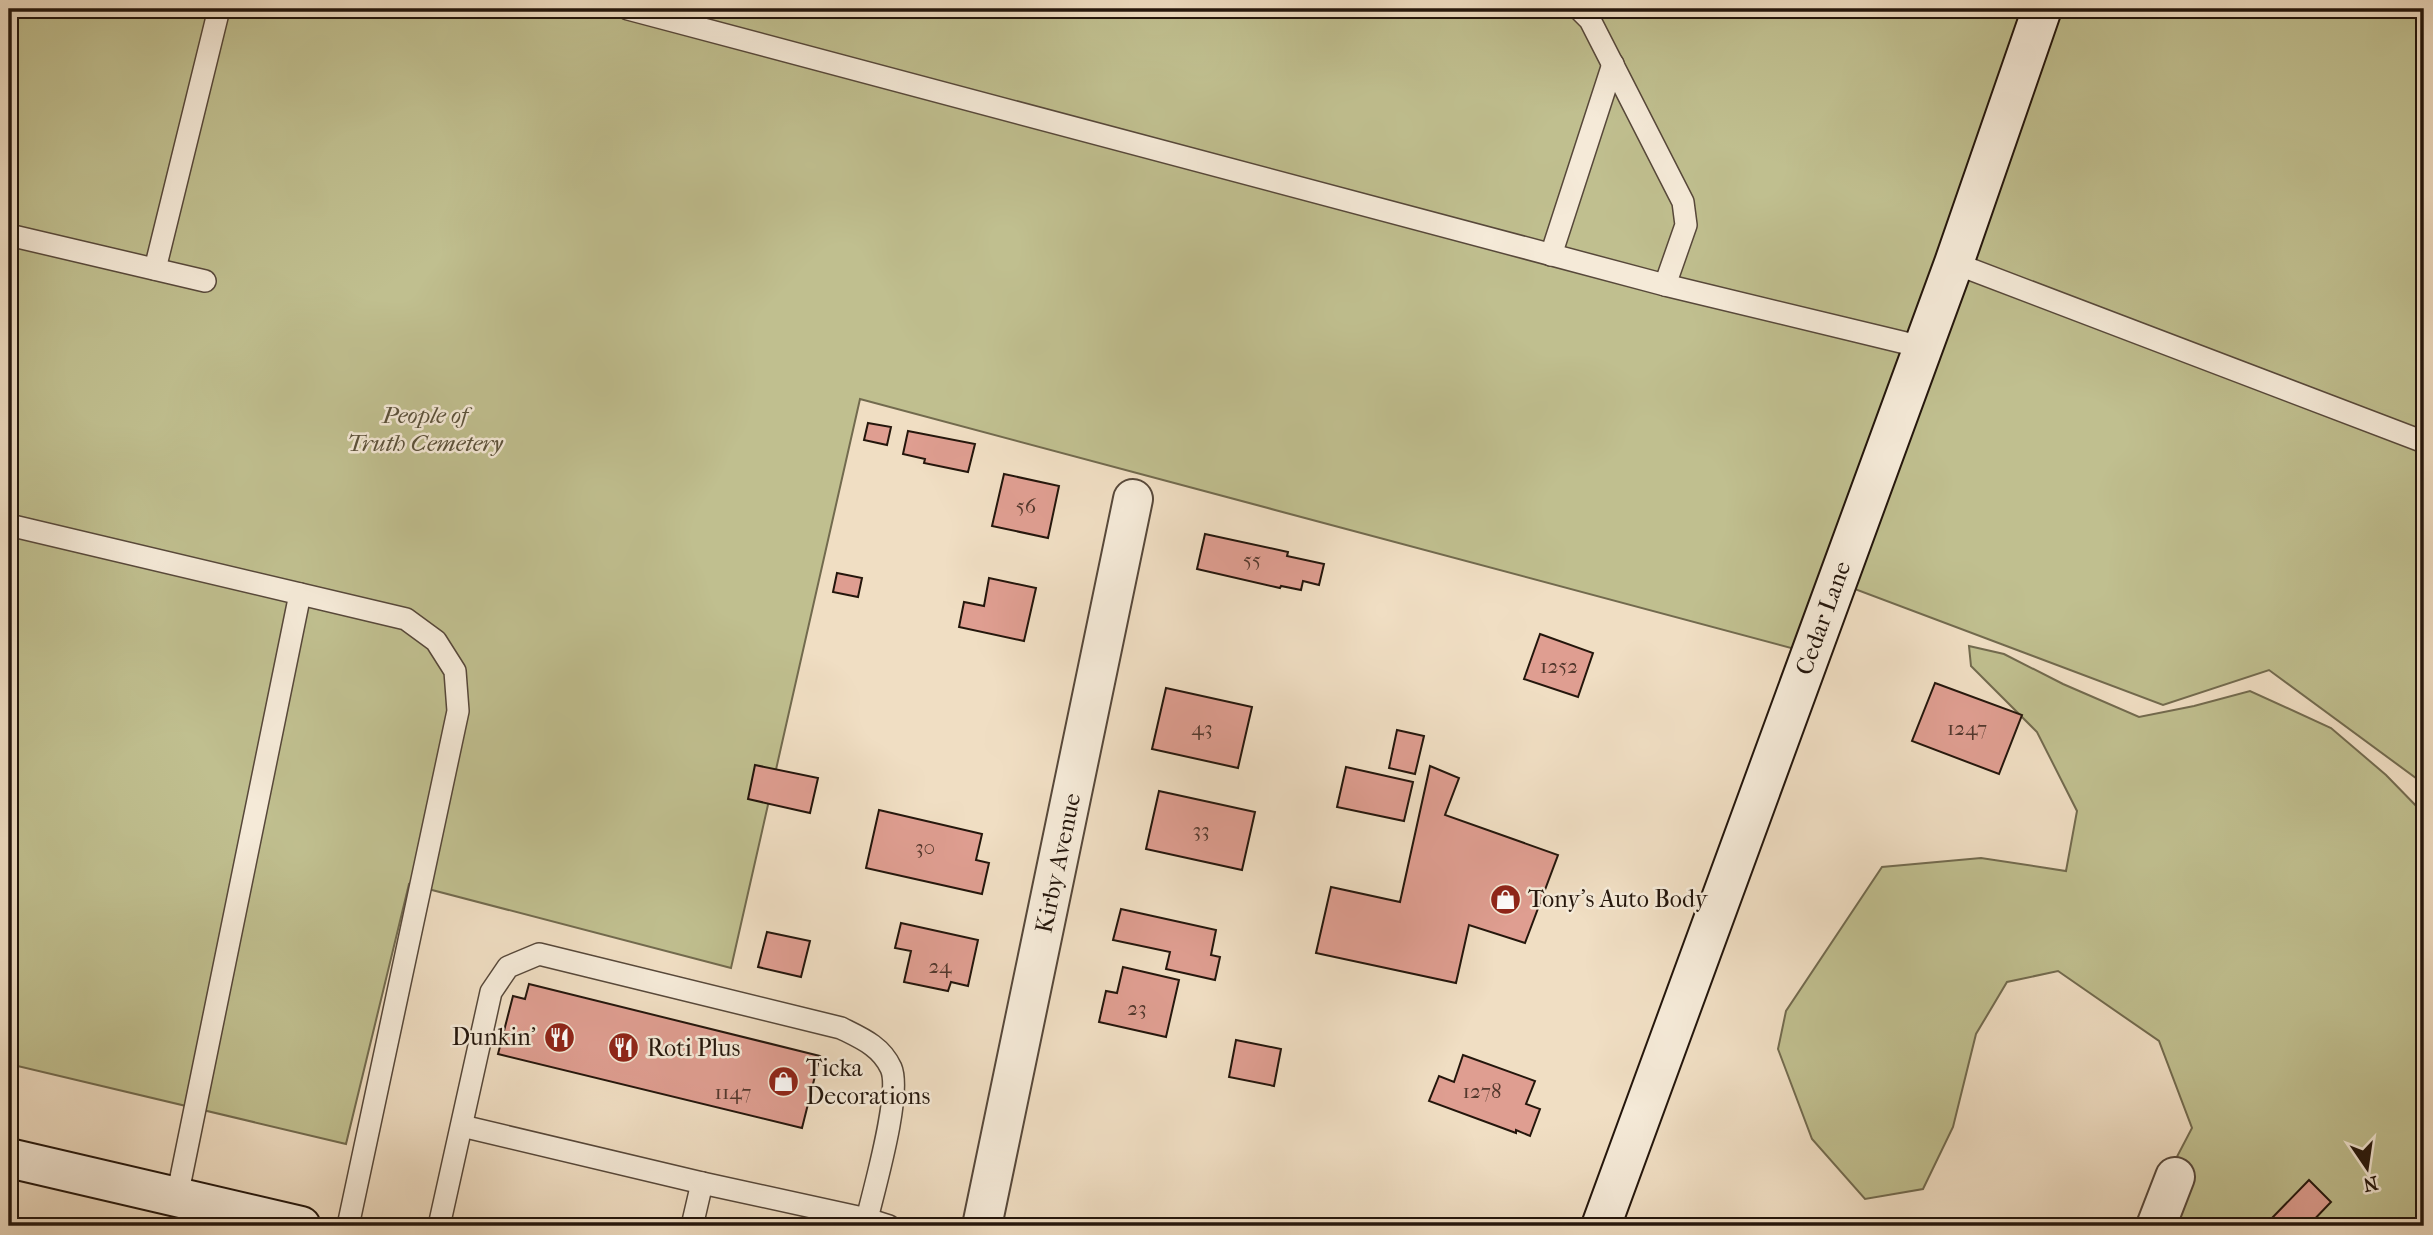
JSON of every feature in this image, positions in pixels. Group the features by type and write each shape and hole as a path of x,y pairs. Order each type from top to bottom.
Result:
{"street":[{"name":"Cedar Lane","path":"1601,1226 1954,263 2042,9"},
{"name":"Kirby Avenue","path":"982,1226 1133,499"},
{"path":"9,1157 300,1226"},
{"path":"2155,1226 2175,1177"}],"lane":[{"path":"155,269 219,9"},
{"path":"628,9 1665,285 1923,347"},
{"path":"1579,9 1590,20 1684,202 1686,225 1665,285"},
{"path":"1551,255 1613,64"},
{"path":"9,235 205,281"},
{"path":"1954,263 2424,442"},
{"path":"9,525 407,619 436,641 455,671 458,711 348,1226"},
{"path":"177,1197 300,594"},
{"path":"439,1226 491,992 508,967 538,954 841,1028 873,1044 892,1070 894,1104 867,1219"},
{"path":"462,1126 889,1226"},
{"path":"692,1226 702,1183"}],"green space":[{"name":"People of Truth Cemetery","path":"9,9 2424,9 2424,784 2269,670 2163,705 1839,583 1810,653 860,399 731,968 409,884 346,1144 9,1064"},
{"path":"1969,646 2004,654 2063,684 2139,717 2250,691 2331,728 2386,775 2424,814 2424,1226 2152,1226 2158,1193 2192,1128 2159,1041 2058,971 2007,982 1976,1034 1953,1127 1923,1189 1865,1199 1812,1139 1778,1049 1786,1011 1882,867 1981,858 2066,871 2077,811 2037,732 1971,666"}],"building":[{"path":"868,423 891,427 887,445 864,440"},
{"path":"908,431 975,444 968,472 924,463 925,459 903,454"},
{"path":"1004,474 1059,486 1048,538 992,526"},
{"path":"1205,534 1288,552 1287,556 1324,564 1319,585 1303,581 1301,590 1280,588 1197,569"},
{"path":"837,573 862,578 858,597 833,592"},
{"path":"989,578 1036,588 1024,641 959,627 964,602 984,606"},
{"path":"1540,634 1593,653 1578,697 1524,679"},
{"path":"1935,683 2022,715 1999,774 1912,741"},
{"path":"1166,688 1252,707 1238,768 1152,749"},
{"path":"1397,730 1424,736 1415,774 1389,768"},
{"path":"755,765 818,778 810,813 748,799"},
{"path":"1430,766 1459,778 1445,815 1558,855 1525,943 1469,925 1456,983 1316,953 1331,887 1400,902"},
{"path":"1346,767 1413,782 1404,821 1337,807"},
{"path":"1159,791 1255,812 1242,870 1146,849"},
{"path":"879,810 982,834 976,860 989,863 982,894 866,868"},
{"path":"1121,909 1216,930 1211,955 1220,957 1215,980 1166,969 1170,952 1113,940"},
{"path":"901,923 978,940 968,986 951,982 948,991 904,982 911,951 895,948"},
{"path":"767,932 810,941 801,977 758,967"},
{"path":"1123,967 1179,980 1166,1037 1099,1022 1106,991 1117,993"},
{"path":"529,984 820,1056 802,1128 498,1054 513,996 525,999"},
{"path":"1236,1040 1281,1049 1274,1086 1229,1077"},
{"path":"1463,1055 1535,1081 1526,1104 1540,1109 1530,1136 1429,1101 1439,1076 1454,1082"},
{"path":"2309,1180 2331,1202 2308,1226 2278,1226 2271,1219"}],"place":[{"name":"Tony's Auto Body","path":"1505,899"},
{"name":"Dunkin'","path":"559,1037"},
{"name":"Roti Plus","path":"624,1048"},
{"name":"Ticka Decorations","path":"783,1082"}]}
